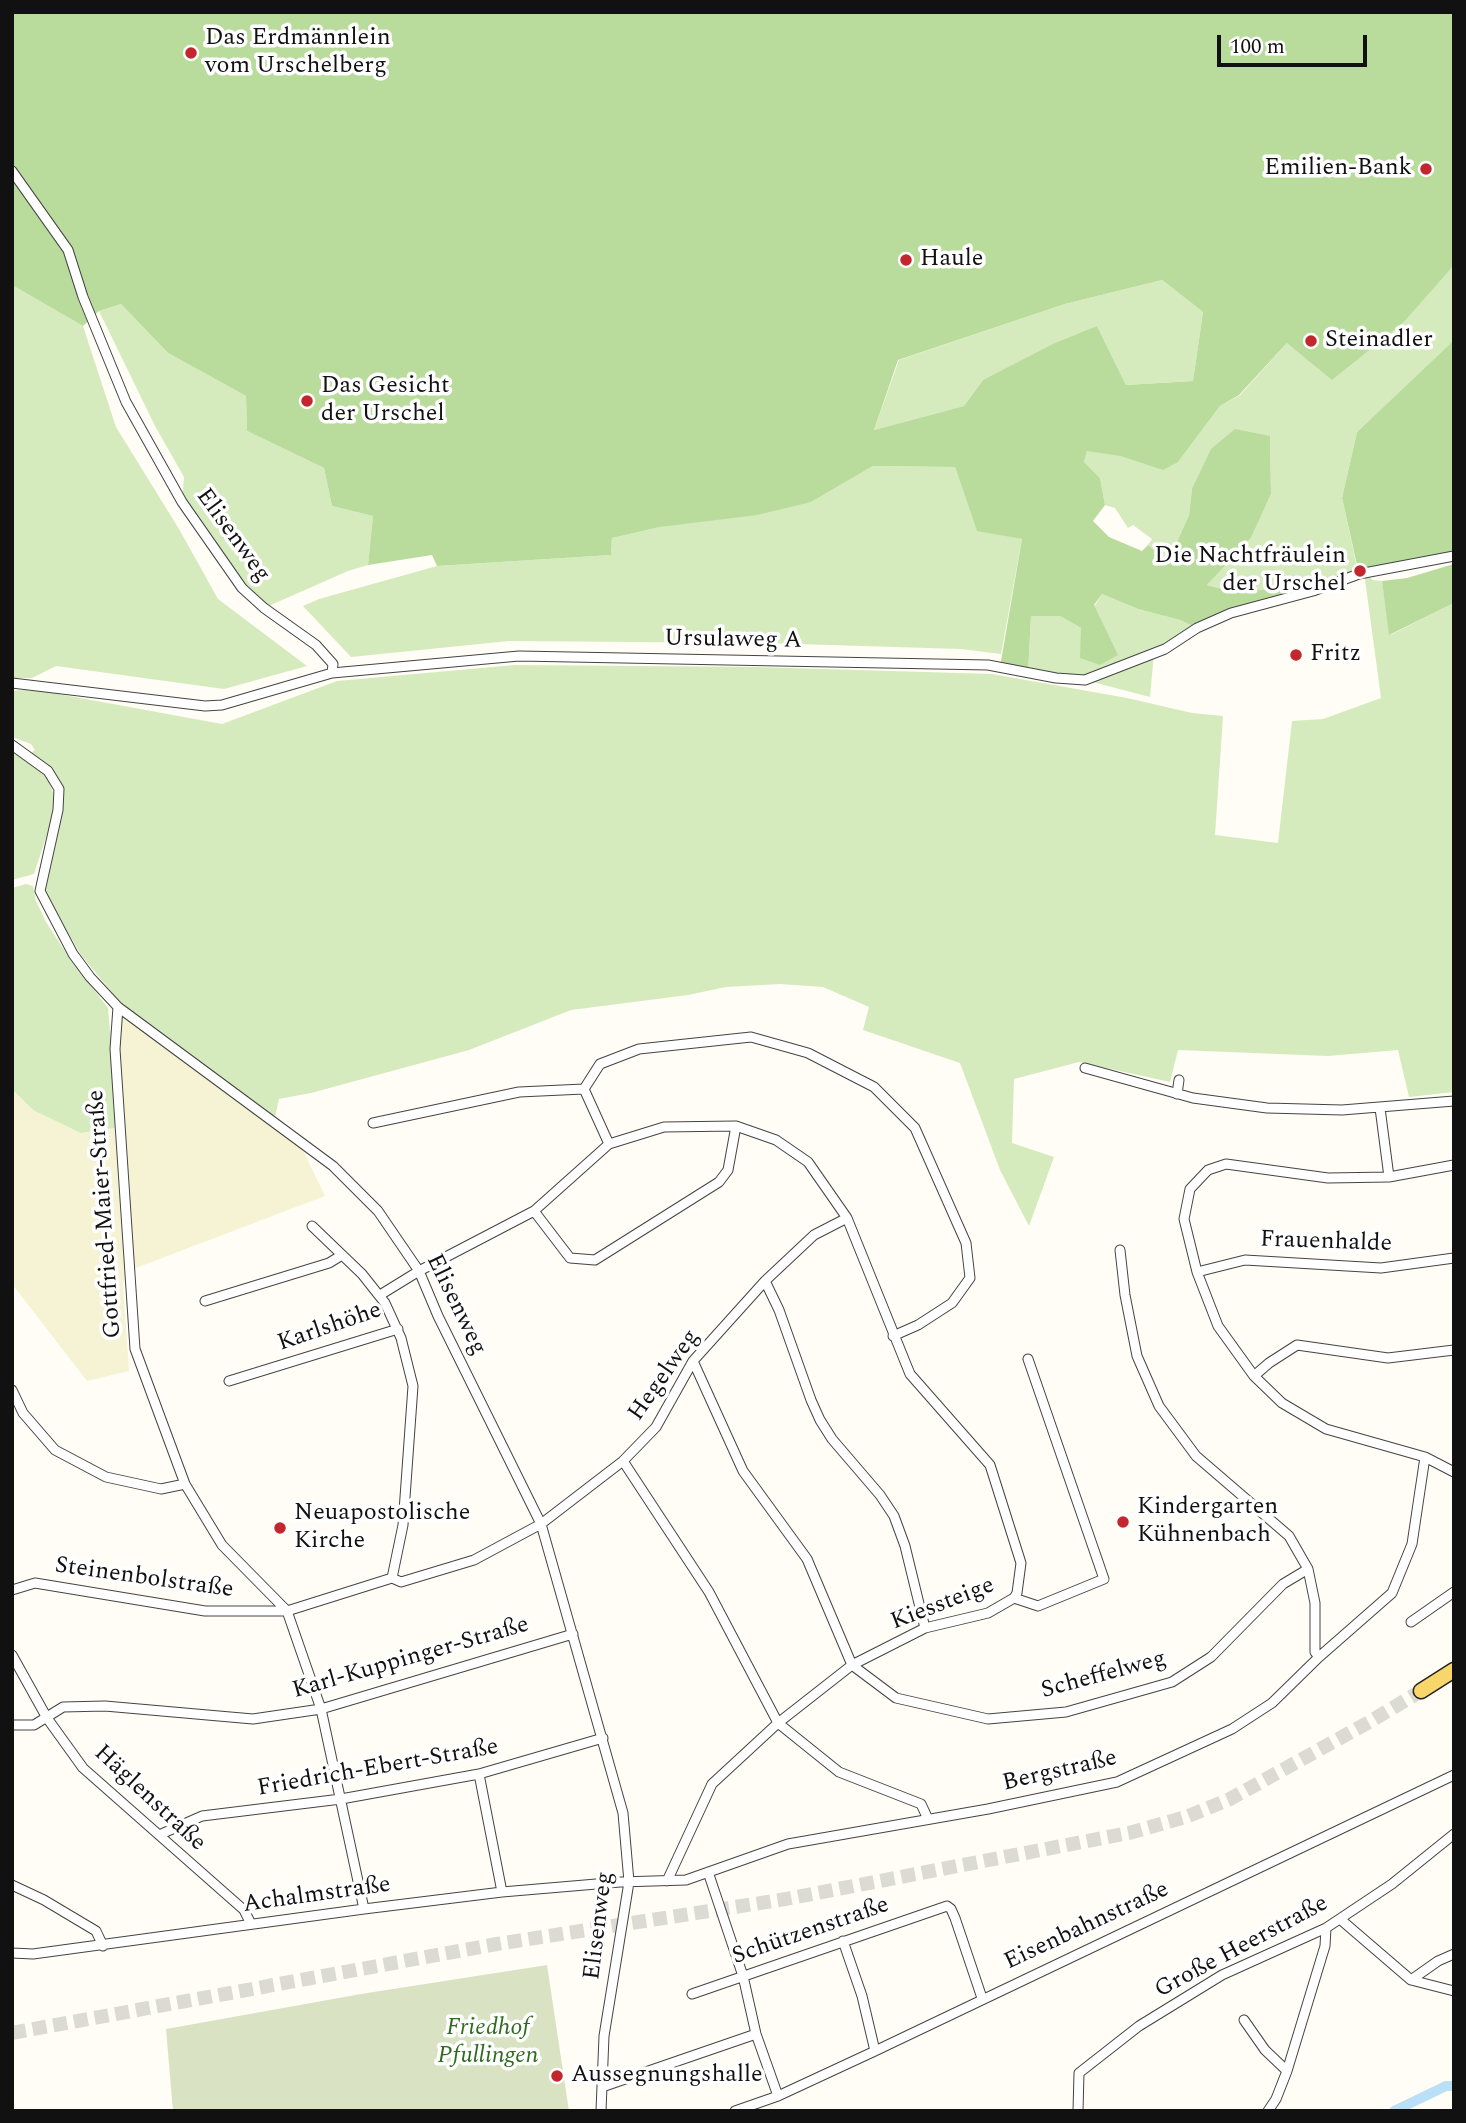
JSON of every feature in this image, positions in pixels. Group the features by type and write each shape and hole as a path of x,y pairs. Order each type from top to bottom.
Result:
{"main road":[{"path":"1421,1691 1454,1670"}],"street":[{"name":"Elisenweg","path":"12,171 68,250 83,297 126,402 182,502 242,588 264,608 316,645 333,664 332,673"},
{"name":"Ursulaweg A","path":"332,673 519,656 988,665 1037,675 1085,680 1165,649 1197,628 1231,614 1313,591 1359,574 1454,556"},
{"path":"12,683 205,706 222,705 332,673"},
{"name":"Elisenweg","path":"12,745 48,771 59,789 58,810 40,891 73,954 118,1007 333,1166 378,1211 419,1271 438,1316 541,1524 623,1813 629,1882 604,2036 601,2111"},
{"name":"Gottfried-Maier-Straße","path":"118,1007 115,1049 135,1349 186,1484 222,1545 287,1611 321,1709 364,1909"},
{"path":"584,1089 600,1064 639,1049 751,1037 808,1053 874,1087 915,1128 966,1243 970,1278 952,1303 918,1325 893,1336"},
{"path":"1085,1068 1177,1094 1233,1105 1301,1111 1380,1108 1454,1101"},
{"path":"1177,1094 1179,1080"},
{"path":"373,1123 519,1092 584,1089"},
{"path":"584,1089 609,1144"},
{"path":"1380,1108 1389,1177"},
{"path":"380,1295 419,1271 534,1211 609,1144 664,1126 736,1126 776,1140 808,1162 847,1218 910,1374 990,1465 1021,1563 1014,1598"},
{"path":"534,1211 570,1258 595,1260 719,1182 727,1170 736,1126"},
{"path":"1454,1165 1389,1177 1328,1178 1226,1164 1208,1170 1190,1189 1184,1219 1197,1272 1219,1326 1254,1376 1282,1403 1326,1429 1425,1457 1454,1472"},
{"name":"Hegelweg","path":"392,1578 401,1582 474,1560 541,1524 623,1461 656,1427 693,1361 765,1281 814,1235 847,1218"},
{"name":"Karlshöhe","path":"229,1381 398,1329 380,1295 312,1226"},
{"path":"1120,1250 1125,1295 1137,1356 1159,1406 1196,1456 1289,1536 1308,1569 1315,1603 1315,1652 1319,1657"},
{"path":"205,1301 329,1263 342,1255"},
{"name":"Frauenhalde","path":"1197,1272 1245,1260 1381,1268 1454,1258"},
{"path":"765,1281 779,1310 820,1420 894,1516 905,1546 925,1628"},
{"path":"392,1578 403,1525 413,1386 398,1329"},
{"path":"1254,1376 1297,1345 1388,1358 1454,1350"},
{"name":"Kiessteige","path":"667,1881 712,1784 778,1723 852,1665 925,1628 988,1613 1014,1598 1038,1606 1104,1579 1028,1359"},
{"path":"693,1361 743,1471 807,1559 852,1665"},
{"path":"12,1390 23,1413 55,1450 106,1478 161,1489 186,1484"},
{"name":"Bergstraße","path":"629,1882 686,1880 788,1844 1117,1782 1234,1728 1272,1703 1319,1657 1392,1593 1412,1544 1425,1457"},
{"path":"623,1461 709,1592 778,1723 839,1772 921,1804 928,1819"},
{"name":"Scheffelweg","path":"852,1665 896,1698 988,1719 1066,1712 1172,1682 1211,1657 1283,1584 1308,1569"},
{"name":"Steinenbolstraße","path":"12,1590 35,1583 205,1611 287,1611 392,1578"},
{"path":"1411,1622 1454,1592"},
{"name":"Karl-Kuppinger-Straße","path":"12,1725 34,1725 63,1707 105,1706 253,1719 321,1709 573,1634"},
{"name":"Häglenstraße","path":"12,1655 47,1718 83,1768 244,1910 251,1924"},
{"name":"Friedrich-Ebert-Straße","path":"159,1835 202,1816 341,1799 479,1774 603,1738"},
{"path":"479,1774 502,1892"},
{"name":"Eisenbahnstraße","path":"735,2111 778,2096 875,2051 1454,1775"},
{"name":"Große Heerstraße","path":"1078,2111 1079,2073 1139,2026 1222,1975 1326,1928 1392,1884 1454,1834"},
{"path":"708,1872 743,1976 756,2034 778,2096"},
{"name":"Achalmstraße","path":"12,1953 33,1954 502,1892 629,1882"},
{"path":"12,1885 44,1900 96,1931 103,1945"},
{"name":"Schützenstraße","path":"692,1994 944,1906 953,1911 982,1998"},
{"path":"1340,1919 1411,1980 1454,1991"},
{"path":"1268,2111 1287,2071 1325,1946 1326,1928"},
{"path":"843,1941 862,1996 875,2051"},
{"path":"1411,1980 1438,1961 1454,1954"},
{"path":"1244,2020 1265,2050 1287,2071"},
{"path":"602,2087 756,2034"}],"shaded area":[{"path":"118,1007 298,1140 325,1196 128,1271 123,1284 129,1371 87,1381 12,1284 12,1089 33,1110 119,1127"}],"green space":[{"path":"12,12 1454,12 1454,265 1404,322 1332,380 1287,343 1239,395 1220,406 1178,462 1163,470 1121,456 1087,451 1084,462 1100,478 1105,505 1093,521 1109,537 1142,551 1148,545 1169,560 1189,515 1192,489 1211,449 1235,429 1270,436 1271,494 1251,538 1207,585 1229,591 1274,589 1293,596 1197,628 1102,594 1094,605 1118,655 1100,665 1080,658 1081,628 1060,616 1031,616 1028,673 1000,667 1022,539 977,531 955,467 873,466 811,502 757,515 660,527 612,538 611,555 437,566 432,555 368,565 373,516 332,506 324,468 247,431 246,396 168,353 121,304 99,311 83,326 12,285","holes":["1162,280 1203,312 1193,381 1126,385 1097,326 1053,344 983,380 964,406 874,430 898,360 1065,304"]},
{"path":"1454,264 1454,340 1357,432 1342,498 1358,572 1291,595 1274,589 1229,591 1207,585 1251,538 1271,494 1270,436 1192,489 1189,515 1169,560 1148,545 1152,539 1133,525 1128,528 1115,508 1105,505 1100,478 1084,462 1087,450 1178,462 1220,406 1240,395 1288,342 1404,322"},
{"path":"1162,280 1203,312 1193,381 1126,385 1097,326 983,380 964,406 874,430 899,360 1065,304"},
{"path":"12,285 83,326 116,427 179,529 218,599 307,666 224,689 56,666 32,678 12,678"},
{"path":"121,304 168,353 246,396 247,431 324,468 332,506 373,516 368,565 264,608 242,588 182,502 184,477 155,426 99,311"},
{"path":"1454,340 1454,556 1359,574 1342,498 1357,432"},
{"path":"873,466 955,467 977,530 1022,539 1001,654 961,649 764,643 509,641 351,657 303,606 319,599 437,566 611,555 612,538 660,527 811,502"},
{"path":"1454,564 1454,603 1389,635 1382,581 1407,578"},
{"path":"1364,572 1373,580 1382,581 1390,635 1454,603 1454,1092 1409,1097 1398,1050 1328,1056 1178,1050 1170,1082 1079,1062 1014,1079 1012,1143 1054,1157 1029,1226 1000,1170 960,1063 863,1030 869,1007 823,987 780,984 726,987 688,995 571,1010 469,1050 311,1093 279,1099 275,1117 123,1006 81,955 45,893 62,815 63,791 54,773 31,753 35,750 31,744 12,737 12,691 21,690 42,691 222,724 337,681 515,665 756,667 992,674 1127,698 1192,713 1223,716 1215,835 1278,843 1292,721 1323,719 1381,698"},
{"path":"1102,594 1197,628 1154,653 1150,697 1085,680 1028,673 1031,616 1060,616 1081,628"},
{"path":"12,748 47,776 55,798 52,819 34,874 12,880"},
{"path":"26,884 33,886 36,901 46,922 108,1008 111,1044 115,1049 120,1127 81,1133 33,1110 12,1089 12,888"},
{"name":"Friedhof Pfullingen","path":"547,1965 569,2111 173,2111 166,2029 361,1994"}],"waterway":[{"path":"1394,2111 1446,2086 1454,2086"}],"tunnel":[{"path":"12,2033 497,1944 786,1899 1129,1833 1186,1817 1230,1799 1421,1691"}],"place":[{"name":"Das Erdmännlein vom Urschelberg","path":"191,53"},
{"name":"Emilien-Bank","path":"1426,169"},
{"name":"Haule","path":"906,260"},
{"name":"Steinadler","path":"1311,341"},
{"name":"Das Gesicht der Urschel","path":"307,401"},
{"name":"Die Nachtfräulein der Urschel","path":"1360,571"},
{"name":"Fritz","path":"1296,655"},
{"name":"Kindergarten Kühnenbach","path":"1123,1522"},
{"name":"Neuapostolische Kirche","path":"280,1528"},
{"name":"Aussegnungshalle","path":"557,2076"}]}
